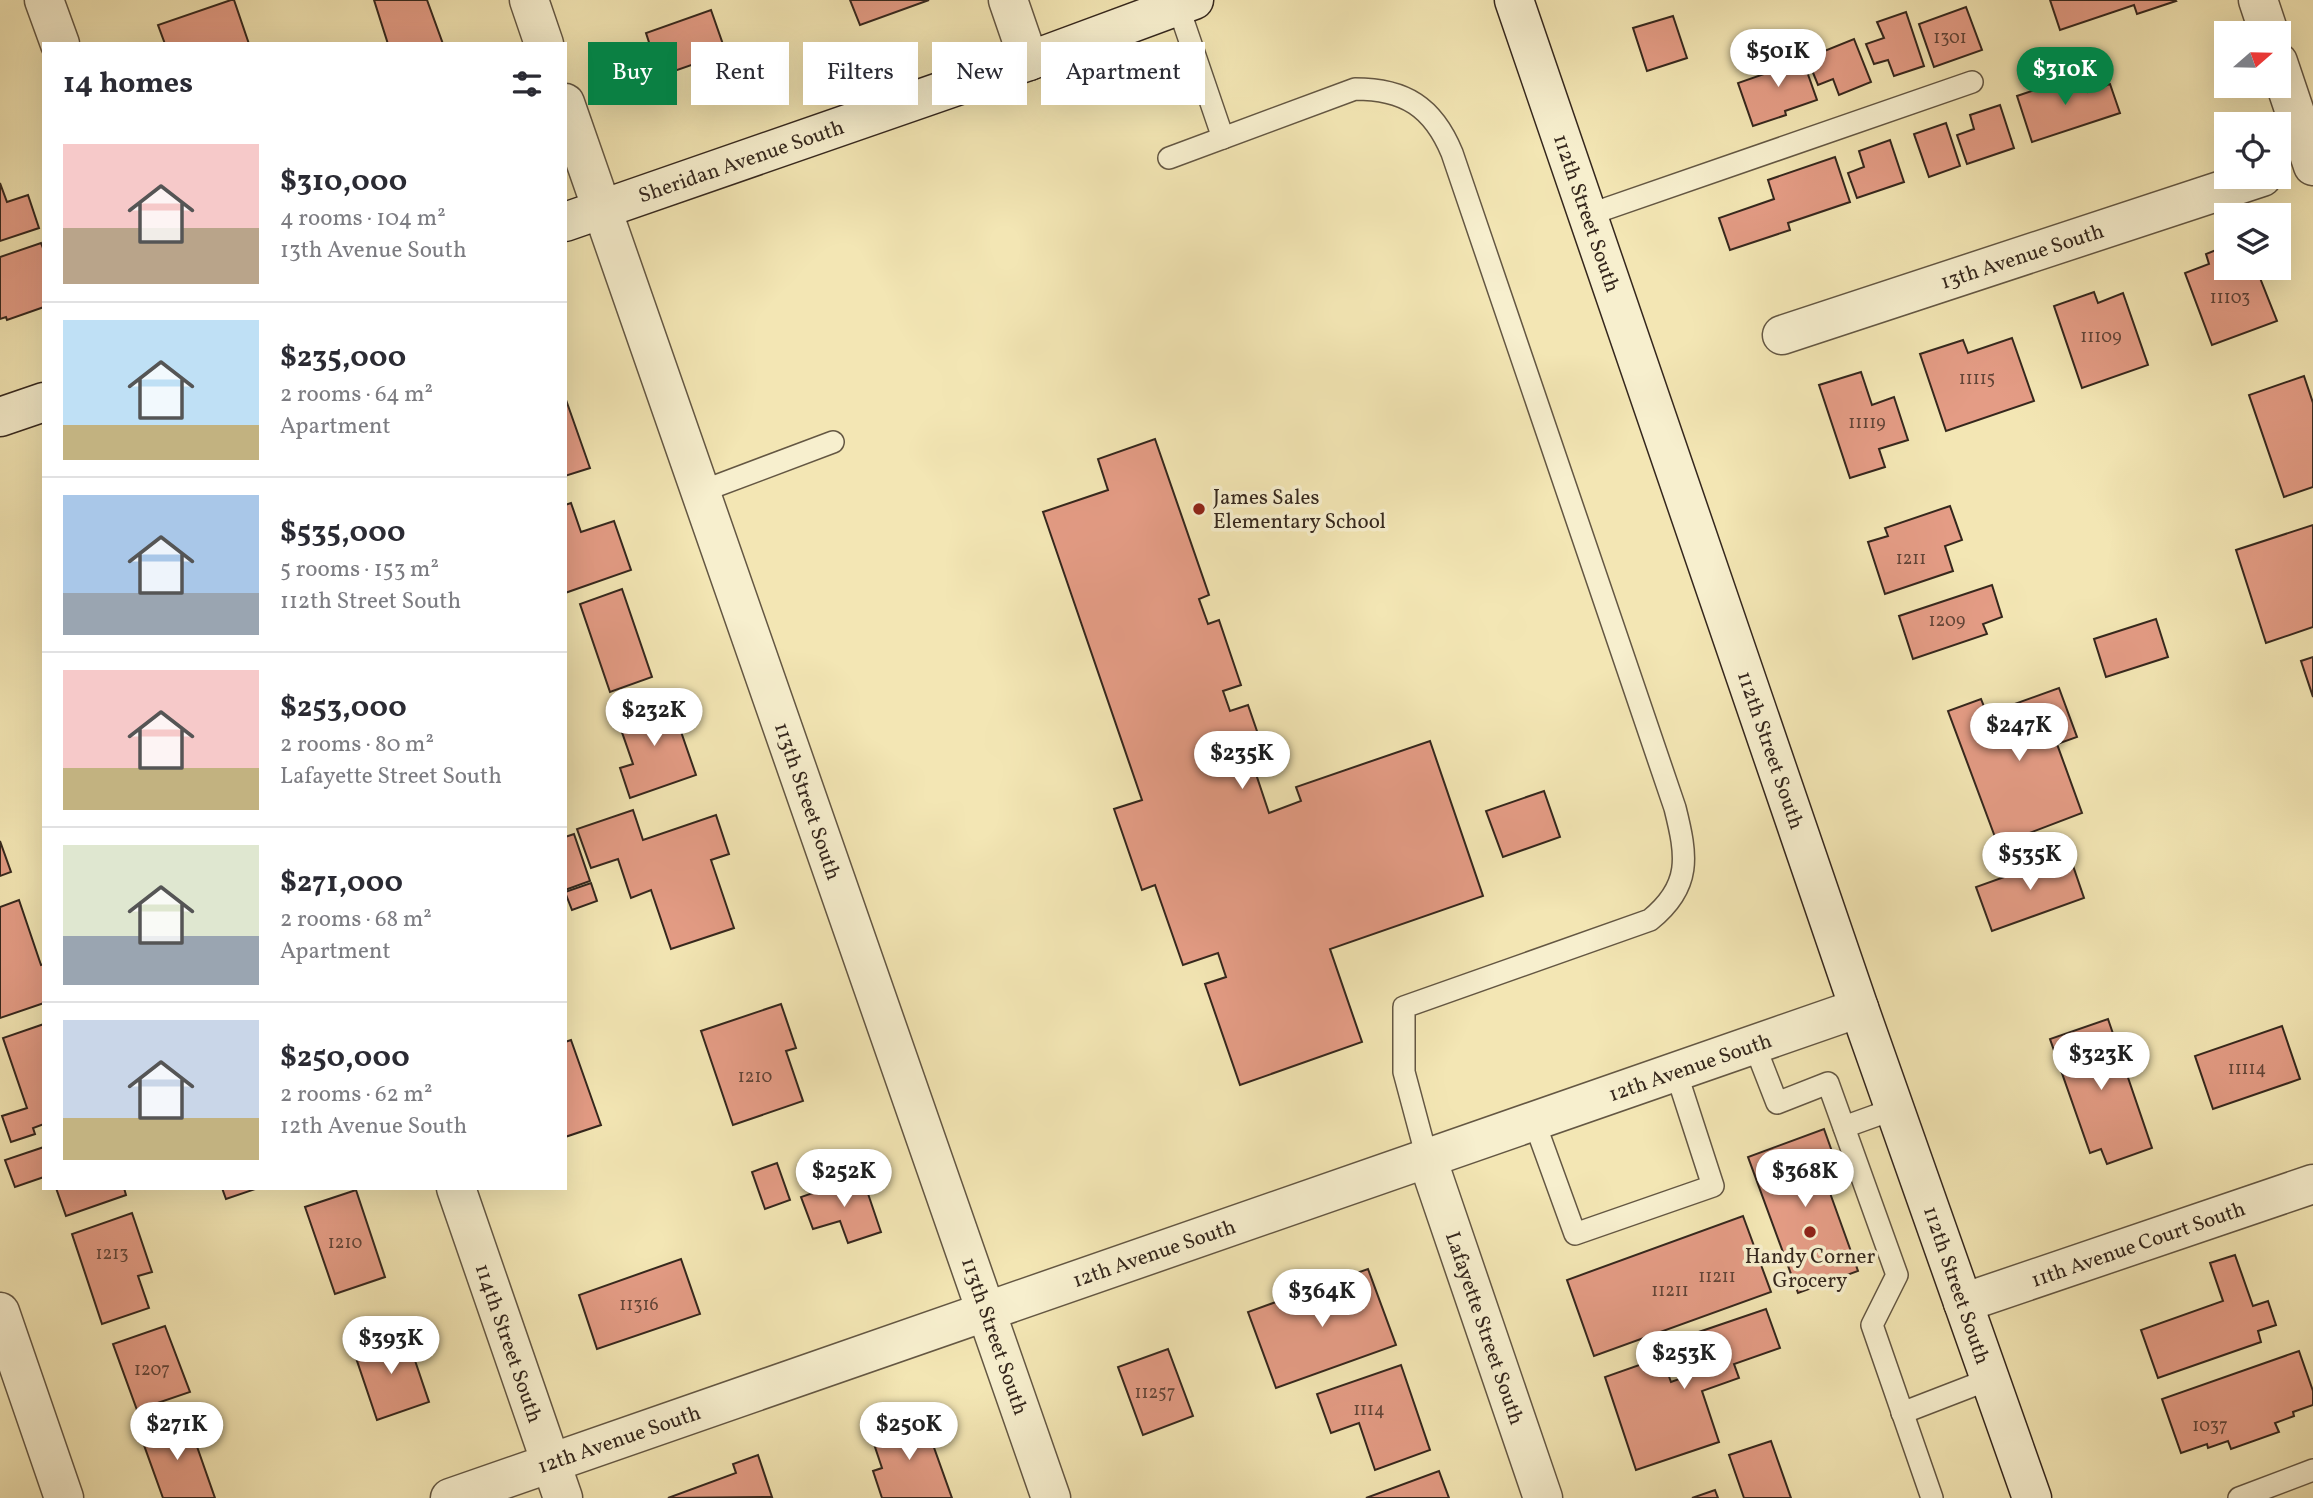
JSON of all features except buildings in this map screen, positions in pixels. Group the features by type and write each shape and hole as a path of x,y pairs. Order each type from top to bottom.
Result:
{"street":[{"path":"44,0 59,42"},
{"path":"529,0 543,42"},
{"path":"1008,0 1028,61"},
{"name":"112th Street South","path":"1514,0 1894,1110 2032,1498"},
{"path":"2258,0 2265,21"},
{"name":"Sheridan Avenue South","path":"567,221 1028,61 1186,3"},
{"path":"2286,98 2301,166"},
{"name":"113th Street South","path":"567,109 1051,1498"},
{"name":"13th Avenue South","path":"1782,335 2226,189"},
{"path":"0,417 42,403"},
{"name":"12th Avenue South","path":"450,1498 557,1480 987,1311 1859,1008"},
{"name":"Lafayette Street South","path":"1427,1158 1543,1498"},
{"name":"11th Avenue Court South","path":"1963,1303 2313,1184"},
{"name":"114th Street South","path":"457,1190 557,1480"},
{"path":"0,1312 64,1498"}],"lane":[{"path":"1186,3 1223,138"},
{"path":"1588,215 1972,82"},
{"path":"1169,158 1355,89 1374,89 1409,100 1428,114 1443,132 1671,795 1683,839 1683,874 1665,908 1650,920 1404,1007 1404,1072 1427,1158"},
{"path":"700,492 833,442"},
{"path":"1754,1044 1777,1103 1828,1083 1897,1275 1872,1325 1932,1498"},
{"path":"1534,1121 1575,1234 1713,1186 1676,1072"},
{"path":"1844,1127 1894,1110"},
{"path":"1902,1413 1990,1379"},
{"path":"2239,1498 2313,1471"}],"place":[{"name":"James Sales Elementary School","path":"1199,509"},
{"name":"Handy Corner Grocery","path":"1810,1232"}]}
